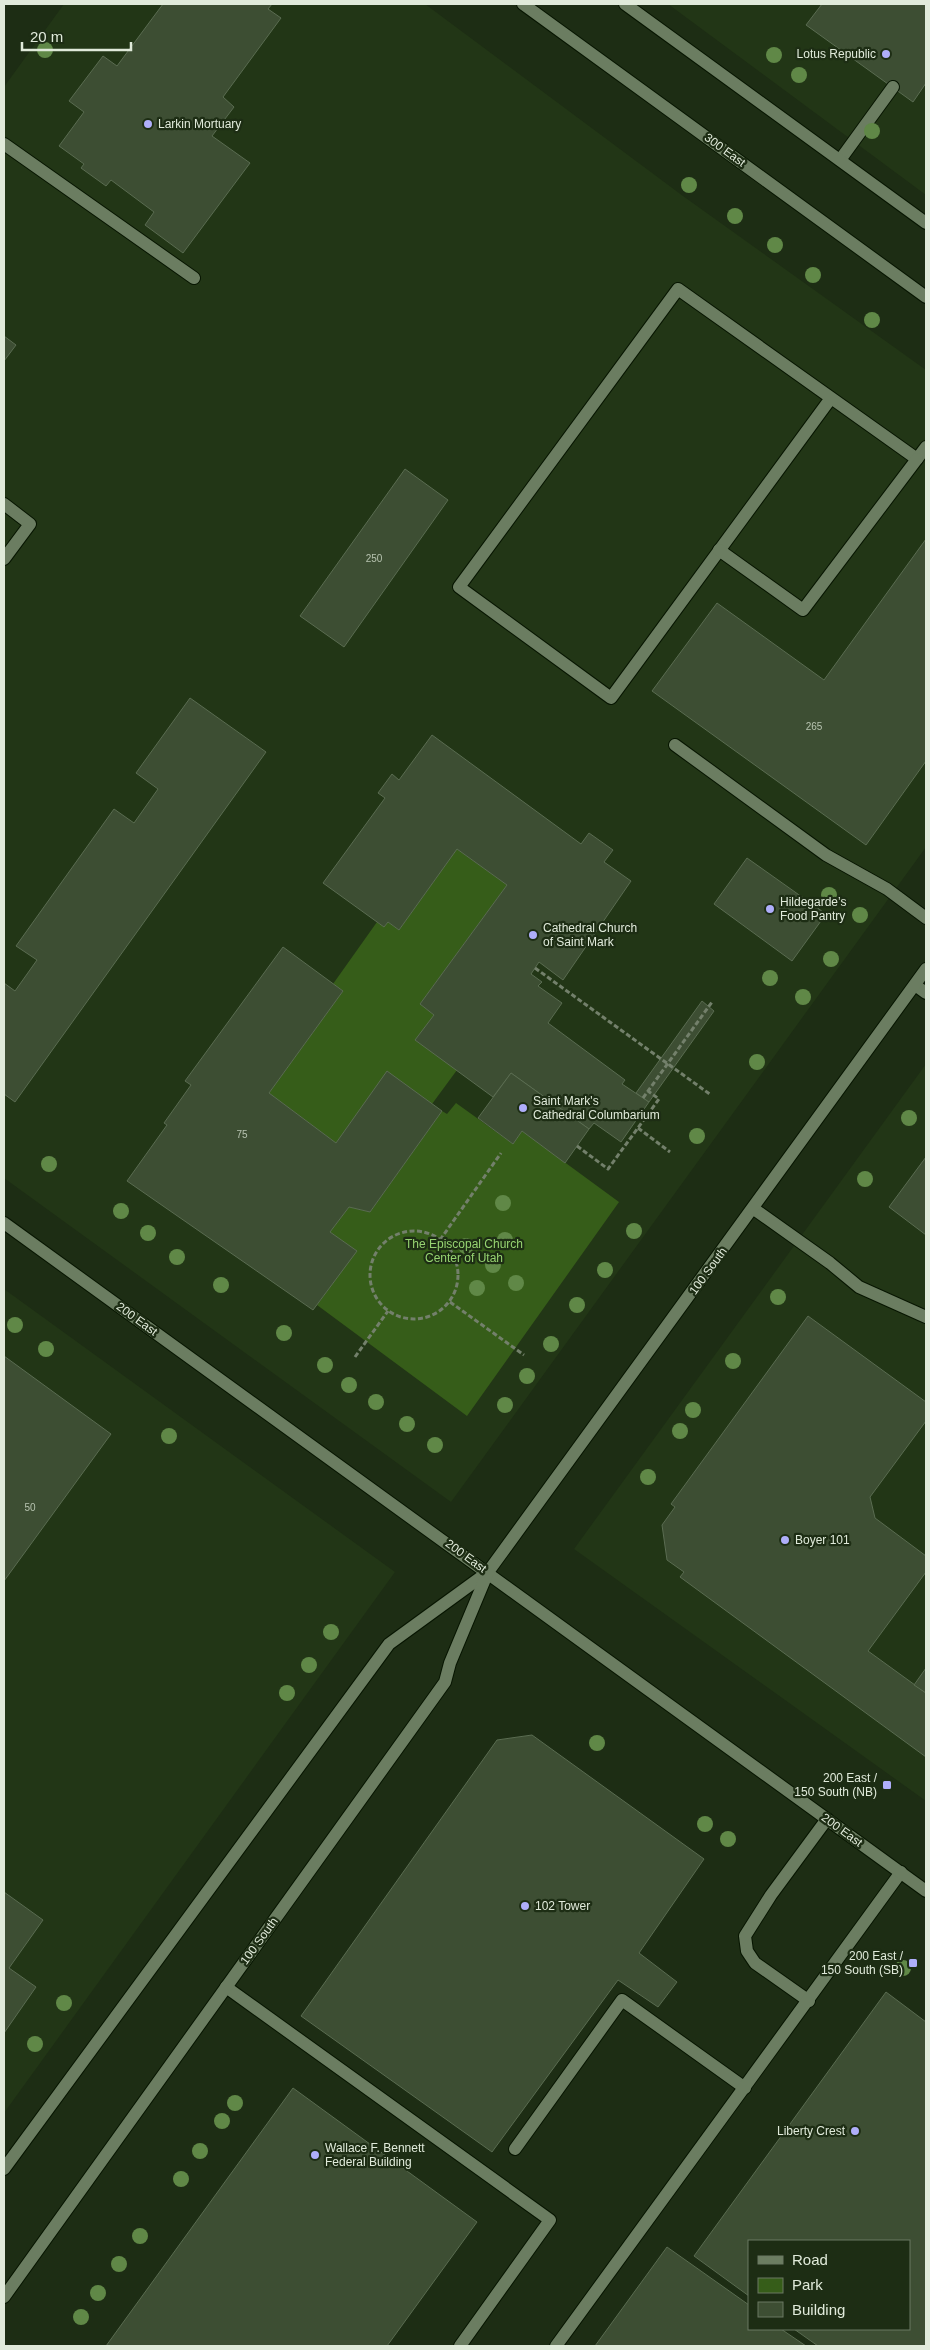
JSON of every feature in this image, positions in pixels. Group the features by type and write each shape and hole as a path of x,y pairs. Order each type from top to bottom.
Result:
{"street":[{"name":"300 East","path":"523,4 926,297"},
{"path":"630,5 926,223"},
{"path":"840,160 892,87"},
{"path":"4,144 194,278"},
{"path":"831,398 611,698 458,588 678,289 917,459"},
{"path":"719,550 803,610 926,447"},
{"path":"4,504 30,524 4,559"},
{"path":"675,745 826,855 887,889 926,918"},
{"name":"100 South","path":"4,2297 445,1682 450,1663 488,1572 754,1209 926,969"},
{"path":"915,985 926,993"},
{"path":"754,1209 830,1263 859,1287 926,1317"},
{"name":"200 East","path":"4,1223 926,1891"},
{"name":"100 South","path":"4,2169 389,1644 488,1572"},
{"path":"809,2001 755,1963 747,1951 745,1936 771,1895 827,1819"},
{"path":"556,2346 809,2001 901,1872"},
{"path":"226,1987 550,2220 460,2346"},
{"path":"515,2148 622,2000 745,2088"}],"path":[{"path":"535,968 711,1095"},
{"path":"643,1098 712,1002"},
{"path":"576,1146 608,1170 659,1099 648,1091"},
{"path":"638,1128 670,1152"},
{"path":"440,1240 501,1153"},
{"path":"409,1232 424,1232 440,1240 449,1247 456,1260 459,1274 456,1289 450,1302 440,1312 426,1318 412,1320 397,1317 375,1298 370,1284 370,1270 374,1255 383,1244 395,1235 409,1232"},
{"path":"450,1302 524,1355"},
{"path":"355,1358 388,1311"}],"shaded area":[{"path":"64,4 425,4 683,196 926,370 926,847 451,1502 4,1178 4,87"},
{"path":"668,4 926,4 926,195"},
{"path":"926,1064 926,1801 574,1549"},
{"path":"4,1289 395,1572 4,2113"}],"green space":[{"path":"457,849 507,885 420,1004 434,1015 416,1040 457,1070 432,1104 387,1072 336,1143 269,1093 343,991 333,984 377,922 384,927 388,922 399,930"},
{"name":"The Episcopal Church Center of Utah","path":"456,1103 513,1144 522,1131 619,1202 467,1416 317,1305 356,1251 330,1232 349,1207 370,1212 442,1111 447,1114"}],"building":[{"name":"Larkin Mortuary","path":"163,4 272,4 268,9 281,18 223,97 234,107 212,136 250,163 183,253 145,225 154,212 111,180 106,186 81,168 84,164 59,146 84,112 69,101 103,56 117,66"},
{"name":"Lotus Republic","path":"822,4 926,4 926,83 913,102 806,25"},
{"path":"4,336 16,345 4,361"},
{"path":"405,469 448,500 344,647 300,616"},
{"path":"926,539 926,761 866,845 652,691 717,603 824,680"},
{"path":"190,698 266,752 15,1102 4,1094 4,983 15,991 37,960 16,946 114,809 134,823 158,789 136,773"},
{"name":"Cathedral Church of Saint Mark","path":"432,735 581,844 589,833 613,850 604,862 631,881 563,980 539,962 531,974 542,982 538,986 562,1003 548,1023 625,1080 622,1084 649,1102 621,1142 594,1123 589,1129 511,1073 493,1097 415,1040 434,1015 420,1004 507,885 457,849 399,930 388,922 384,927 323,883 385,798 378,793 392,774 399,780"},
{"name":"Hildegarde’s Food Pantry","path":"747,858 826,914 792,961 714,904"},
{"path":"283,947 343,991 269,1093 336,1143 387,1071 442,1111 370,1212 349,1207 330,1232 357,1251 313,1310 127,1181 167,1125 164,1123 191,1085 185,1081"},
{"path":"702,1001 714,1011 649,1102 636,1093"},
{"name":"Saint Mark's Cathedral Columbarium","path":"511,1073 589,1129 565,1163 522,1131 513,1144 478,1118"},
{"path":"926,1157 926,1235 889,1207"},
{"name":"Boyer 101","path":"808,1316 926,1402 926,1421 870,1497 875,1518 926,1556 926,1572 868,1651 926,1693 926,1757 680,1577 684,1572 667,1560 662,1525 675,1507 671,1504"},
{"path":"4,1356 111,1434 4,1581"},
{"path":"926,1668 926,1693 914,1685"},
{"name":"102 Tower","path":"532,1735 704,1859 639,1953 677,1982 658,2007 618,1980 492,2152 301,2016 497,1740"},
{"path":"4,1892 43,1920 9,1968 36,1987 4,2033"},
{"name":"Liberty Crest","path":"886,1992 926,2022 926,2346 818,2346 795,2330 910,2330 910,2240 748,2240 748,2295 694,2256"},
{"name":"Wallace F. Bennett Federal Building","path":"293,2088 477,2222 387,2346 106,2346"},
{"path":"667,2247 748,2304 748,2330 782,2330 806,2346 595,2346"}],"place":[{"name":"Lotus Republic","path":"886,54"},
{"name":"Larkin Mortuary","path":"148,124"},
{"name":"Hildegarde’s Food Pantry","path":"770,909"},
{"name":"Cathedral Church of Saint Mark","path":"533,935"},
{"name":"Saint Mark's Cathedral Columbarium","path":"523,1108"},
{"name":"Boyer 101","path":"785,1540"},
{"name":"200 East / 150 South (NB)","path":"887,1785"},
{"name":"102 Tower","path":"525,1906"},
{"name":"200 East / 150 South (SB)","path":"913,1963"},
{"name":"Liberty Crest","path":"855,2131"},
{"name":"Wallace F. Bennett Federal Building","path":"315,2155"}]}
